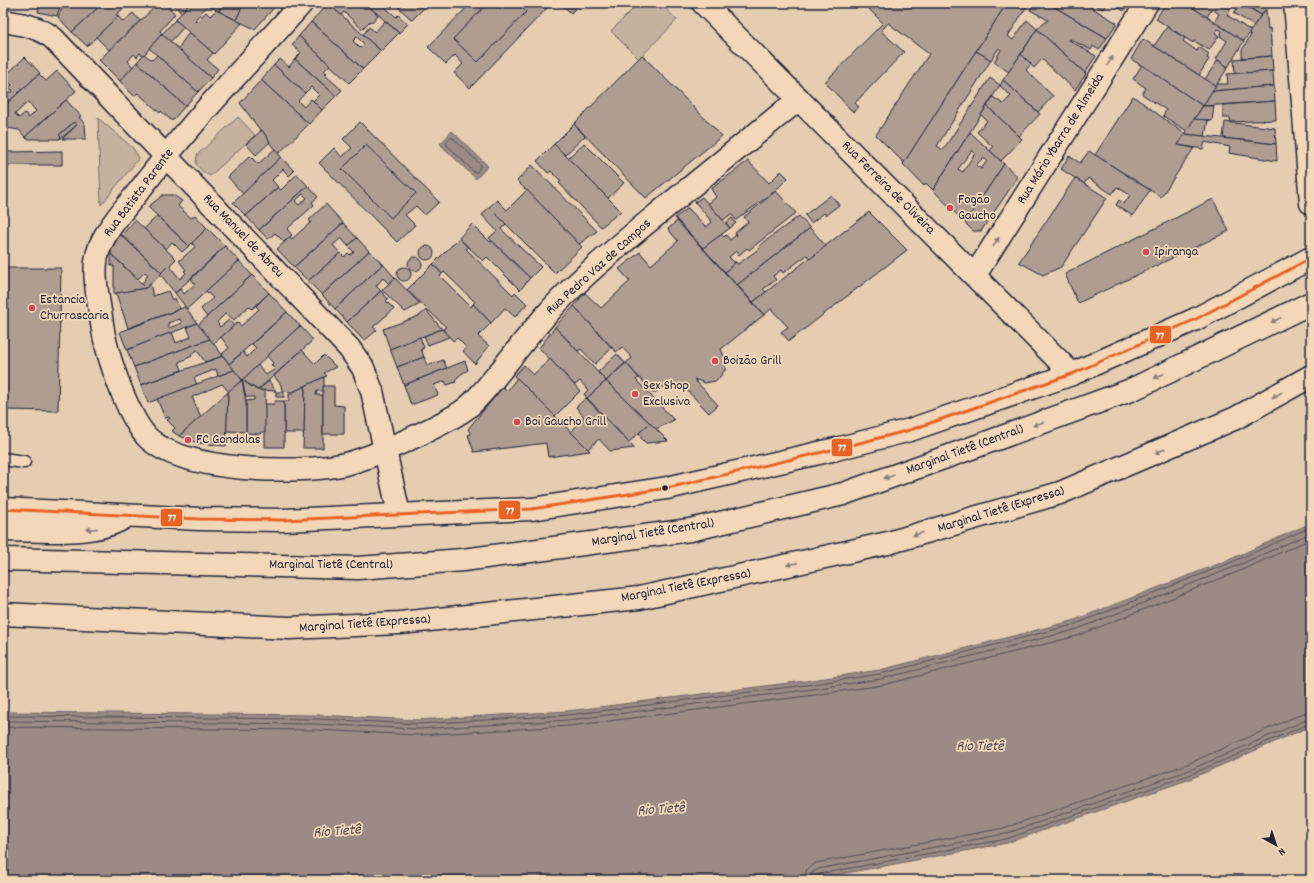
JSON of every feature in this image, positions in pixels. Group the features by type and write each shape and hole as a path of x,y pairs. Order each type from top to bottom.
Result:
{"main road":[{"name":"Rua Batista Parente","path":"302,3 166,155 111,228 99,247 95,269 107,354 141,430 160,446 182,457 214,464 286,470 340,465 357,461 384,450"},
{"name":"Rua Ferreira de Oliveira","path":"703,3 1072,374"},
{"name":"Rua Mário Ybarra de Almeida","path":"975,275 1147,3"},
{"path":"1296,3 1311,203"},
{"name":"Rua Manuel de Abreu","path":"3,21 32,26 44,31 54,38 349,348 363,368 372,391 399,514"},
{"name":"Rua Pedro Vaz de Campos","path":"384,450 450,419 468,407 488,386 545,316 575,285 612,251 799,98"},
{"path":"3,509 199,519 283,520 532,509 667,488 836,449 910,430 1072,374 1196,319 1311,258"},
{"name":"Marginal Tietê (Central)","path":"3,559 358,568 463,560 690,530 843,494 999,439 1131,390 1311,303"},
{"name":"Marginal Tietê (Expressa)","path":"3,614 289,628 400,623 639,598 888,543 1060,493 1236,418 1311,376"},
{"path":"3,530 94,529 110,526 128,515"}],"lane":[{"path":"3,459 24,462"}],"shaded area":[{"path":"639,3 660,3 677,20 639,59 611,31"},
{"path":"238,117 255,135 210,176 202,171 196,164 197,155"},
{"path":"98,118 133,148 139,158 101,205"}],"water":[{"path":"452,131 488,166 476,179 440,144"},
{"name":"Rio Tietê","path":"1311,523 1311,726 1190,779 1007,843 809,880 3,880 3,712 317,715 417,720 568,711 805,681 880,670 1072,621 1231,559"}],"building":[{"path":"40,3 61,3 57,16 38,12"},
{"path":"67,3 103,3 72,32 58,17 61,10 68,5"},
{"path":"103,3 129,3 116,15 118,16 87,46 72,32"},
{"path":"159,3 165,3 175,14 160,31 162,34 143,56 140,53 137,57 134,54 128,61 133,67 120,81 99,60"},
{"path":"173,3 190,3 181,13"},
{"path":"190,3 202,3 207,6 195,20 196,22 206,12 210,16 216,10 242,23 214,54 175,20"},
{"path":"202,3 223,3 219,11"},
{"path":"223,3 234,3 242,8 236,20 219,11"},
{"path":"244,3 278,3 255,29 236,20"},
{"path":"328,3 381,51 363,69 311,22","holes":["357,37 364,44 360,48 353,41"]},
{"path":"328,3 365,3 378,15 372,22 370,21 362,29 344,12 341,15"},
{"path":"365,3 385,3 384,5 386,8 396,17 398,15 408,24 399,33"},
{"path":"394,3 421,3 425,7 412,20"},
{"path":"471,3 545,3 549,6 470,88 454,73 463,64 455,55 446,64 428,47"},
{"path":"488,3 517,3 526,12 478,62 453,39"},
{"path":"560,3 580,3 571,13"},
{"path":"863,3 1007,3 904,163 876,135 929,54 888,23 881,31 904,52 855,103 859,107 853,112 825,82 883,23"},
{"path":"1007,3 1029,3 1008,36 1013,40 1027,20 1037,29 1009,72 994,62 1001,50 999,48 991,60 976,51"},
{"path":"1034,3 1048,3 1107,38 1099,50 1093,46 1091,50 1070,39 1069,40 1096,56 1085,73 1037,29 1048,20 1030,10"},
{"path":"1048,3 1084,3 1117,23 1107,38"},
{"path":"1092,3 1107,3 1103,9"},
{"path":"1110,3 1129,3 1124,11"},
{"path":"1166,3 1186,3 1244,41 1228,67 1216,59 1227,41 1220,36 1222,31 1218,29 1215,33 1219,36 1209,50 1194,41 1193,43 1156,19"},
{"path":"1186,3 1234,3 1227,15 1251,31 1244,41 1214,22 1219,14 1212,9 1207,17"},
{"path":"1241,3 1261,15 1254,26 1234,13"},
{"path":"1243,3 1265,3 1266,11 1261,15"},
{"path":"1264,11 1266,11 1268,29 1270,28 1272,56 1242,58 1242,50 1251,35 1249,33"},
{"path":"133,13 140,21 109,50 96,37 118,16 123,22"},
{"path":"175,20 184,27 170,42 162,34"},
{"path":"385,21 399,33 381,51 363,35 369,27 375,32"},
{"path":"311,22 363,69 349,83 299,36"},
{"path":"1167,27 1185,38 1183,41 1197,51 1199,47 1209,54 1207,58 1209,59 1199,75 1154,46"},
{"path":"1037,29 1086,74 1075,90 1042,59 1034,68 1021,54"},
{"path":"189,32 213,53 207,60 218,69 211,78 178,49"},
{"path":"162,34 211,78 198,92 149,48"},
{"path":"299,36 330,65 324,71 327,73 325,75 342,90 336,96 295,59 301,53 292,45"},
{"path":"1143,39 1216,86 1203,106 1131,59"},
{"path":"976,51 991,60 937,146 943,150 990,78 1000,85 933,190 926,183 924,186 903,164"},
{"path":"144,54 152,60 157,55 198,92 185,106 137,62"},
{"path":"1021,54 1031,64 1026,70 1053,96 1038,112 1003,80"},
{"path":"642,55 722,136 646,198 574,124"},
{"path":"1272,56 1273,71 1235,74 1234,59"},
{"path":"25,57 40,73 3,107 3,94 8,89 12,93 13,91 9,87 12,85 4,77"},
{"path":"280,59 289,67 295,59 336,96 322,110 313,101 319,95 311,87 305,93 274,65"},
{"path":"1218,60 1228,67 1216,86 1205,79"},
{"path":"137,62 185,106 172,121 161,111 160,113 138,93 134,96 120,81"},
{"path":"274,65 305,93 298,101 304,107 311,99 322,110 309,124 261,80"},
{"path":"1142,65 1203,106 1187,131 1163,116 1166,110 1142,94 1146,88 1133,79"},
{"path":"57,71 76,91 25,137 19,130 7,128 7,118 3,114 3,107 39,74 46,81","holes":["28,102 36,111 29,118 25,113 19,118 15,114"]},
{"path":"1273,71 1274,86 1212,91 1217,84 1228,84 1227,74"},
{"path":"261,80 309,124 278,154 240,103"},
{"path":"1003,80 1040,114 1019,136 987,106 993,97 1003,104 1011,96 1000,86"},
{"path":"1274,86 1275,101 1203,106 1212,91"},
{"path":"1133,96 1185,134 1178,145 1194,148 1161,197 1095,155"},
{"path":"66,100 81,116 79,117 85,124 86,139 62,139 77,125 74,122 59,135 61,137 60,139 27,139 25,137"},
{"path":"1275,101 1276,120 1231,122 1230,118 1223,118 1223,105"},
{"path":"987,106 1022,139 1001,161 990,151 993,147 977,132 987,121 981,115"},
{"path":"1203,106 1214,106 1212,121 1194,119"},
{"path":"3,114 7,118 7,152 62,151 62,165 3,165"},
{"path":"1194,119 1208,120 1205,136 1185,134"},
{"path":"74,122 77,125 60,139 61,137 59,135"},
{"path":"360,122 439,202 425,215 416,206 405,215 415,225 397,242 319,163 334,148 342,157 352,148 343,139"},
{"path":"1225,122 1275,128 1276,144 1223,138"},
{"path":"574,124 585,136 565,155 554,144"},
{"path":"262,130 270,142 256,155 246,144"},
{"path":"970,132 1004,164 965,223 933,190","holes":["972,150 975,153 963,172 958,169","983,158 987,161 981,169 976,165"]},
{"path":"1185,134 1276,144 1277,161 1229,153 1230,147 1205,142 1203,149 1178,145"},
{"path":"584,143 624,183 608,198 568,158"},
{"path":"554,144 621,211 601,227 559,183 561,181 551,171 548,173 537,161"},
{"path":"366,145 416,193 391,218 342,169"},
{"path":"275,149 281,157 243,194 228,177 250,156 258,164"},
{"path":"1089,151 1150,190 1133,216 1116,205 1119,200 1124,204 1130,195 1117,187 1112,194 1088,178 1084,184 1061,169 1069,156 1080,163"},
{"path":"281,157 294,171 289,176 283,169 272,180 278,187 246,216 233,203"},
{"path":"748,161 769,183 781,171 788,178 775,191 736,220 731,214 723,220 708,204 716,197 711,189"},
{"path":"1004,164 1018,177 981,231 973,231 965,223"},
{"path":"532,165 597,231 579,244 517,181"},
{"path":"297,174 308,186 259,230 246,216 278,187 281,190"},
{"path":"1075,178 1107,198 1061,267 1043,275 1019,262"},
{"path":"308,186 318,197 312,202 314,205 287,229 292,235 284,242 275,233 268,239 259,230","holes":["303,194 307,198 299,205 295,201"]},
{"path":"527,190 582,247 555,273 489,207 497,200 507,210"},
{"path":"776,191 796,213 749,250 747,248 739,255 736,251 729,257 736,262 725,272 703,248 721,234 724,237 726,235 730,240 736,235 735,233 748,222 744,217"},
{"path":"163,195 173,195 182,201 178,206 191,218 195,215 207,228 189,246 148,207"},
{"path":"831,195 839,205 826,215 824,213 811,223 805,215"},
{"path":"702,197 730,228 703,248 675,218 688,208 706,227 712,222 695,202"},
{"name":"Ipiranga","path":"1213,199 1229,231 1078,303 1065,274"},
{"path":"326,204 343,223 294,267 277,249 290,237 292,239 311,222 309,220"},
{"path":"489,207 506,224 501,229 541,267 530,278 489,238 497,231 482,215"},
{"path":"869,212 907,250 789,341 781,332 788,327 771,309 764,315 753,302"},
{"path":"157,216 189,246 182,252 172,242 166,249 144,229"},
{"path":"799,216 810,228 737,285 725,272 736,262 738,264 760,248 759,246"},
{"path":"732,218 736,223 730,228 726,223"},
{"path":"135,220 176,259 162,273 122,235"},
{"path":"677,221 764,315 721,349 726,361 725,370 719,378 715,381 705,383 694,379 718,405 709,413 682,385 674,390 662,387 654,394 626,363 632,358 622,347 616,352 574,306 585,293 601,308 630,281 619,269 640,252 651,265 678,241 668,229"},
{"path":"343,223 357,238 348,246 341,238 333,245 340,253 308,281 294,267"},
{"path":"472,224 530,278 520,290 487,257 483,261 459,238"},
{"path":"207,228 225,246 175,293 160,274 169,265 180,279 186,273 184,271 186,270 179,261 195,247 192,243"},
{"path":"810,228 826,246 810,259 807,255 783,273 781,270 773,276 776,280 763,289 766,292 753,302 737,285"},
{"path":"120,234 162,273 146,288 142,284 148,275 145,272 138,279 111,254 111,250"},
{"path":"357,238 369,251 322,295 308,281 340,253 344,257 348,253 350,255 354,252 348,246"},
{"path":"459,238 468,248 466,249 513,295 515,292 527,304 515,317 505,308 491,323 473,304 475,302 444,272 442,274 433,264"},
{"path":"225,246 239,261 187,309 175,293 180,289 184,294 195,284 191,279"},
{"path":"427,246 432,248 434,253 432,258 427,260 422,258 420,253 422,248"},
{"path":"369,251 383,264 335,309 322,295"},
{"path":"111,254 146,288 114,294 114,266 111,266"},
{"path":"415,257 420,259 422,264 420,269 415,271 410,269 408,264 410,259"},
{"path":"239,261 252,275 207,317 201,309 213,298 206,291"},
{"path":"383,264 395,278 389,284 383,278 376,286 381,291 347,322 335,309"},
{"path":"433,264 442,274 440,276 471,307 473,304 491,323 478,336 489,346 475,364 463,351 467,348 457,338 453,341 443,329 446,327 407,290"},
{"path":"404,267 409,269 411,274 409,279 404,281 399,279 397,274 399,269"},
{"name":"Estancia Churrascaria","path":"3,268 61,268 58,411 3,410"},
{"path":"252,275 269,293 252,309 249,306 234,320 226,313 217,322 220,327 229,320 234,326 213,344 198,325"},
{"path":"395,278 420,304 405,312 382,290"},
{"path":"150,284 153,296 168,291 172,300 175,298 180,309 128,328 116,293 146,288"},
{"path":"381,291 388,299 386,301 394,309 373,327 377,330 364,341 347,322"},
{"path":"269,293 287,312 229,364 222,354 229,348 221,337 238,322 241,326 259,309 256,306"},
{"path":"574,306 612,348 595,364 581,349 578,351 555,327"},
{"path":"185,307 197,323 127,350 120,332","holes":["180,319 182,323 169,328 168,323"]},
{"path":"426,310 442,329 390,349 383,329 419,316"},
{"path":"287,312 300,326 242,380 229,364 243,352 247,357 256,348 252,344"},
{"path":"197,323 210,339 134,367 127,350 172,332 176,343 191,337 187,327"},
{"path":"300,326 313,340 258,390 242,380 258,365 266,375 275,369 271,365 273,363 267,356"},
{"path":"555,327 606,381 587,398 584,394 588,390 580,381 575,385 539,348"},
{"path":"442,329 449,337 428,345 424,336"},
{"path":"420,337 424,348 421,349 424,357 397,367 390,349"},
{"path":"210,339 223,356 205,362 197,350 191,354 192,356 179,362 182,370 141,385 134,367"},
{"path":"302,350 315,364 324,355 336,367 324,373 327,376 293,392 282,391 281,385 274,376"},
{"path":"617,354 625,363 606,381 598,372"},
{"path":"223,356 234,370 218,376 216,369 194,378 197,384 148,403 141,385"},
{"path":"424,357 427,366 443,360 447,368 404,385 397,367"},
{"path":"550,359 580,391 555,416 514,376 524,365 533,375"},
{"path":"465,361 468,370 455,380 456,382 447,385 445,381 434,385 438,395 411,405 404,385"},
{"name":"Sex Shop Exclusiva","path":"626,363 639,378 636,380 674,420 656,429 606,381"},
{"path":"234,370 242,380 229,392 222,384 192,397 201,417 179,436 172,431 175,428 167,420 170,418 169,417 165,418 157,399"},
{"path":"324,377 324,391 317,391 316,395 323,395 323,448 303,448 305,386"},
{"name":"Boi Gaucho Grill","path":"517,378 590,451 548,457 546,443 474,452 468,435 471,434 468,429 503,387 507,391"},
{"path":"242,380 257,390 265,391 266,432 261,432 260,434 246,433 246,401 254,400 254,397 246,397"},
{"path":"242,380 246,403 246,432 226,431 228,392"},
{"path":"269,381 276,391 258,390"},
{"path":"606,381 650,423 629,442 587,398"},
{"path":"305,386 304,433 284,433 284,401 289,401 289,394 293,394 293,392"},
{"path":"323,386 334,386 334,405 344,406 344,434 323,434"},
{"path":"228,392 226,446 198,443 179,436"},
{"path":"276,392 284,392 284,397 276,397"},
{"path":"586,398 634,448 610,451 599,439 588,449 571,432 584,417 576,407"},
{"path":"275,401 284,401 284,447 265,447 265,404 274,404"},
{"path":"650,423 668,441 646,443 640,437 642,436 639,433"}],"transit line":[{"name":"77","path":"3,509 199,519 283,520 532,509 667,488 836,449 910,430 1072,374 1196,319 1311,258"}],"place":[{"name":"Fogão Gaucho","path":"950,208"},
{"name":"Ipiranga","path":"1146,252"},
{"name":"Estancia Churrascaria","path":"32,308"},
{"name":"Boizão Grill","path":"715,361"},
{"name":"Sex Shop Exclusiva","path":"635,394"},
{"name":"Boi Gaucho Grill","path":"517,422"},
{"name":"FC Gondolas","path":"188,440"}]}
